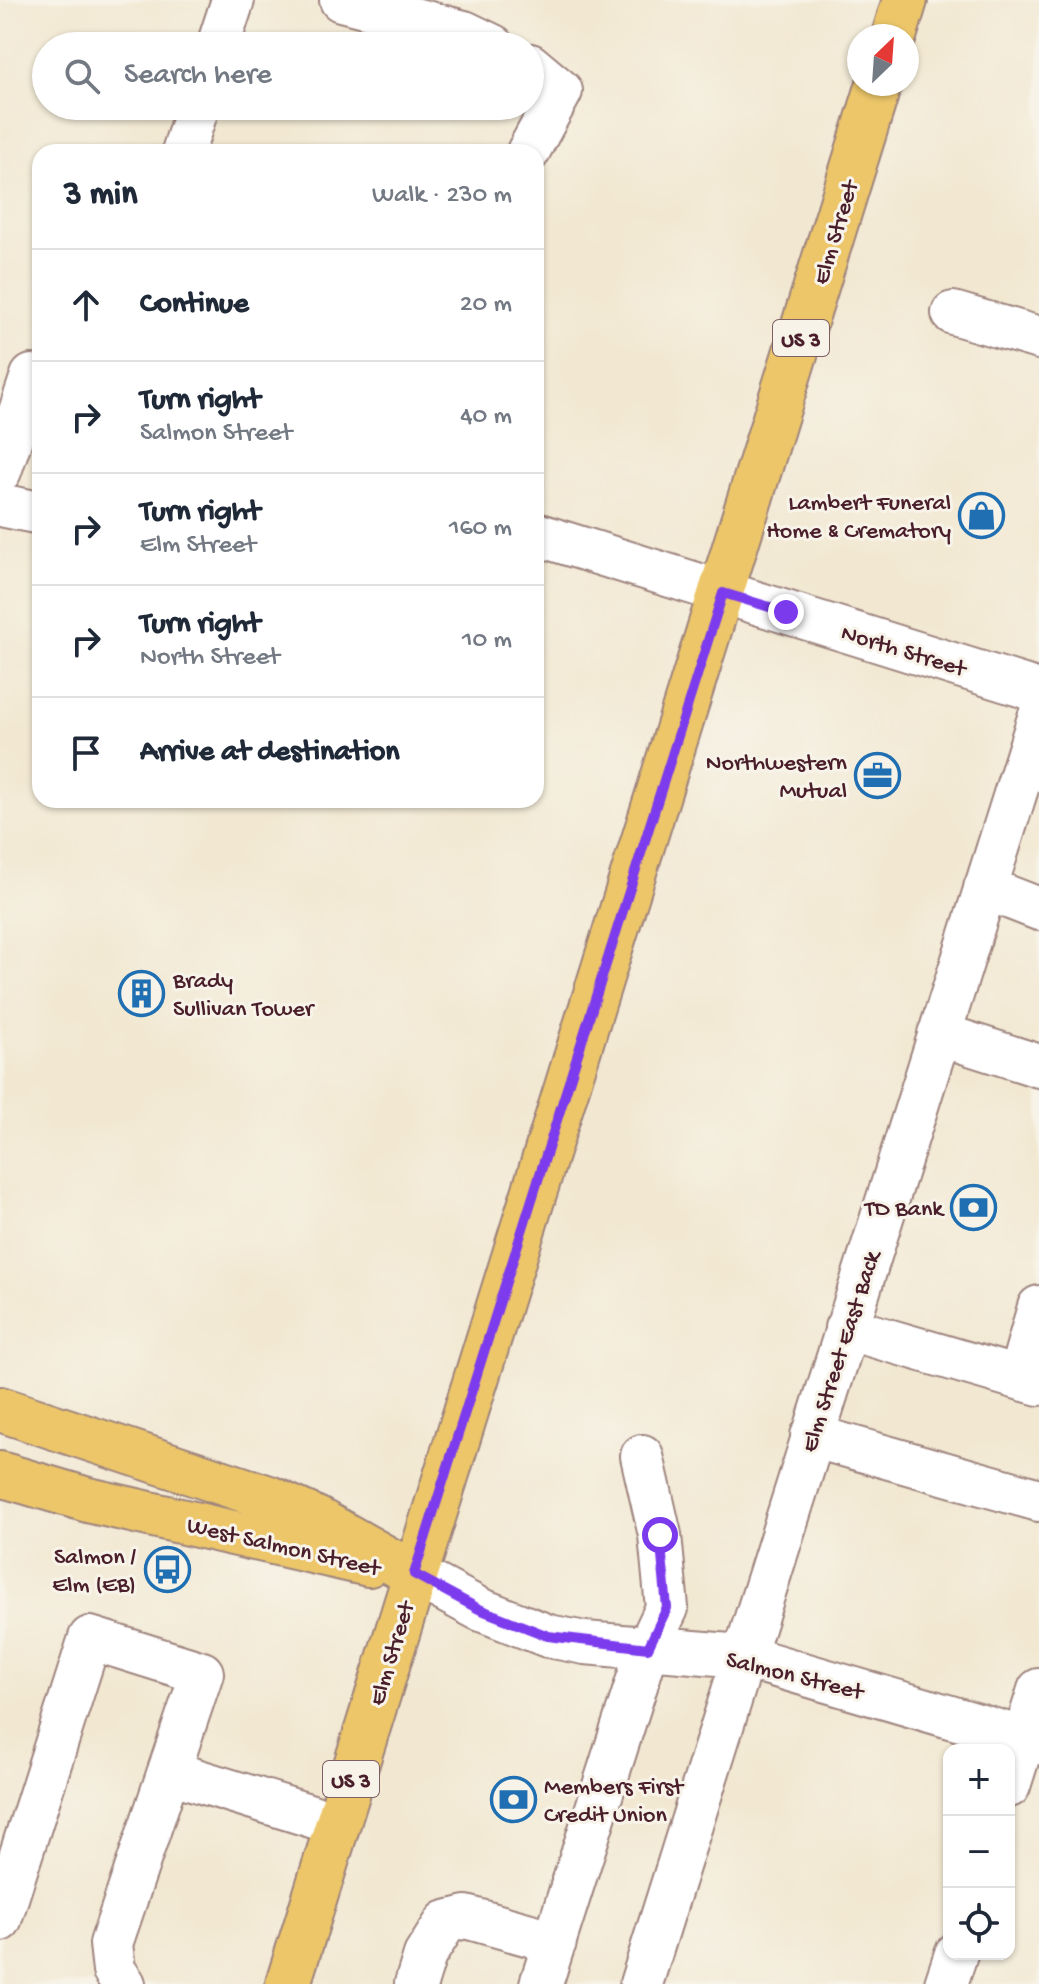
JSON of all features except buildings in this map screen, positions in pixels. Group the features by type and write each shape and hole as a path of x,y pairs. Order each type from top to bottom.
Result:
{"main road":[{"path":"898,24 905,0"},
{"name":"Elm Street","path":"288,1984 875,96"},
{"name":"West Salmon Street","path":"0,1409 269,1498 316,1519 414,1574"},
{"name":"West Salmon Street","path":"0,1474 88,1500 414,1574"}],"street":[{"path":"223,32 233,0"},
{"path":"341,0 464,32"},
{"path":"532,144 561,91 544,77"},
{"path":"186,144 193,120"},
{"path":"953,313 1039,338"},
{"path":"0,471 24,374"},
{"path":"0,505 32,511"},
{"name":"North Street","path":"544,537 1039,691"},
{"name":"Elm Street East Back","path":"641,1984 1039,718"},
{"path":"985,888 1039,909"},
{"path":"939,1034 1039,1066"},
{"path":"846,1328 1029,1381 1039,1307"},
{"path":"812,1436 1039,1500"},
{"path":"541,1984 648,1648 667,1608 660,1535 642,1456"},
{"name":"Salmon Street","path":"414,1574 479,1609 548,1636 742,1656 1032,1741"},
{"path":"0,1920 90,1638 202,1673 111,1944 114,1970 124,1984"},
{"path":"1015,1774 1032,1741 1039,1690"},
{"path":"170,1772 337,1824"},
{"path":"416,1984 425,1955 446,1922 466,1917 555,1942"},
{"path":"946,1984 954,1960"}],"place":[{"name":"Lambert Funeral Home & Crematory","path":"982,515"},
{"name":"Northwestern Mutual","path":"878,775"},
{"name":"Brady Sullivan Tower","path":"142,993"},
{"name":"TD Bank","path":"974,1207"},
{"name":"Salmon / Elm (EB)","path":"167,1569"},
{"name":"Members First Credit Union","path":"513,1799"}],"route":[{"path":"660,1535 667,1608 648,1648 585,1643 548,1636 479,1609 414,1574 723,593 786,612"}]}
